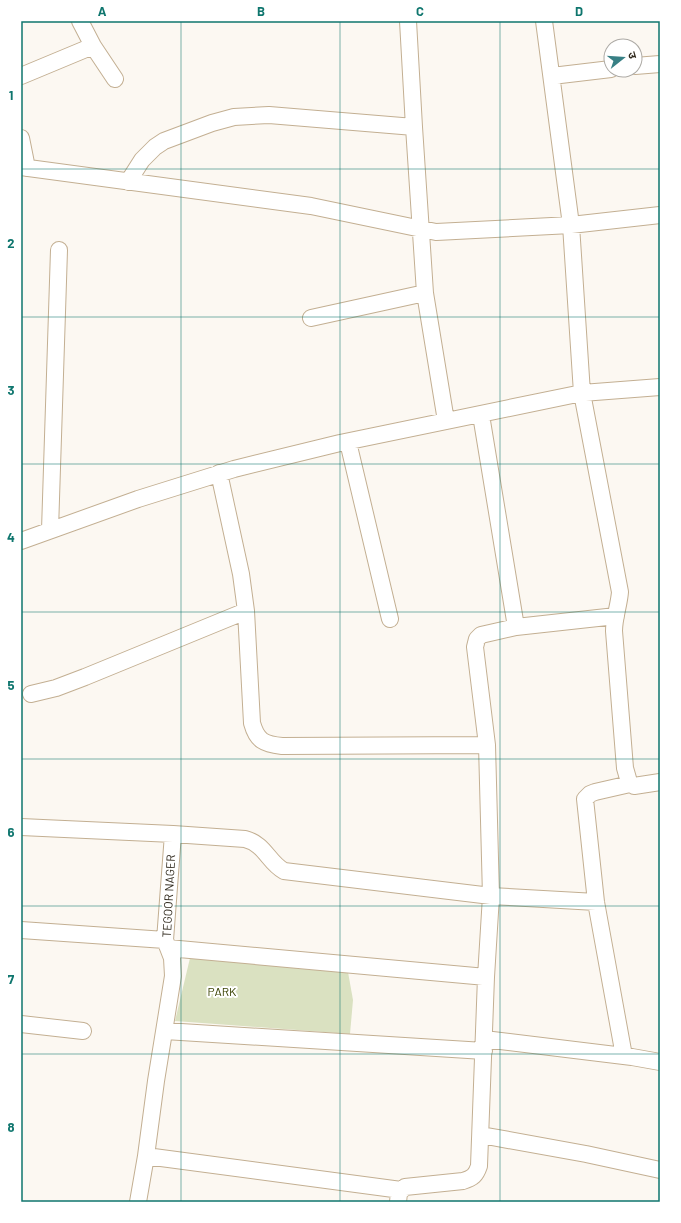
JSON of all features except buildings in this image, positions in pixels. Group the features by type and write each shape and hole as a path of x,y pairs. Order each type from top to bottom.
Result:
{"street":[{"path":"80,21 93,46 115,79"},
{"path":"408,21 425,293 446,421"},
{"path":"544,21 571,225 582,393 620,592 620,601 614,631 625,768 630,784"},
{"path":"21,76 93,46"},
{"path":"643,65 660,64"},
{"path":"552,76 603,70"},
{"path":"128,182 142,160 155,147 164,141 212,122 234,117 269,115 414,127"},
{"path":"21,138 24,167 311,206 420,230 436,232 571,225 660,215"},
{"path":"50,530 59,250"},
{"path":"311,318 425,293"},
{"path":"21,541 138,499 219,473 348,442 582,393 660,387"},
{"path":"481,415 516,627"},
{"path":"348,442 390,619"},
{"path":"219,473 241,574 246,610 252,723 258,738 266,744 282,746 487,745"},
{"path":"31,694 56,688 85,678 246,610"},
{"path":"146,1156 399,1196 405,1186 463,1181 470,1179 476,1173 481,1135 486,977 491,896 487,745 476,642 477,639 483,634 516,627 616,616"},
{"path":"624,1056 596,902 585,799 590,794 595,792 630,784 638,786 660,782"},
{"path":"21,827 245,839 252,840 260,846 275,864 284,871 491,896 596,902"},
{"name":"TEGOOR NAGER","path":"138,1202 173,976 172,958 166,944 173,834"},
{"path":"21,930 486,977"},
{"path":"21,1024 83,1031"},
{"path":"165,1031 484,1045 624,1056 660,1062"},
{"path":"481,1135 586,1154 660,1170"}],"green space":[{"name":"PARK","path":"190,958 348,972 353,1000 350,1034 175,1021"}]}
